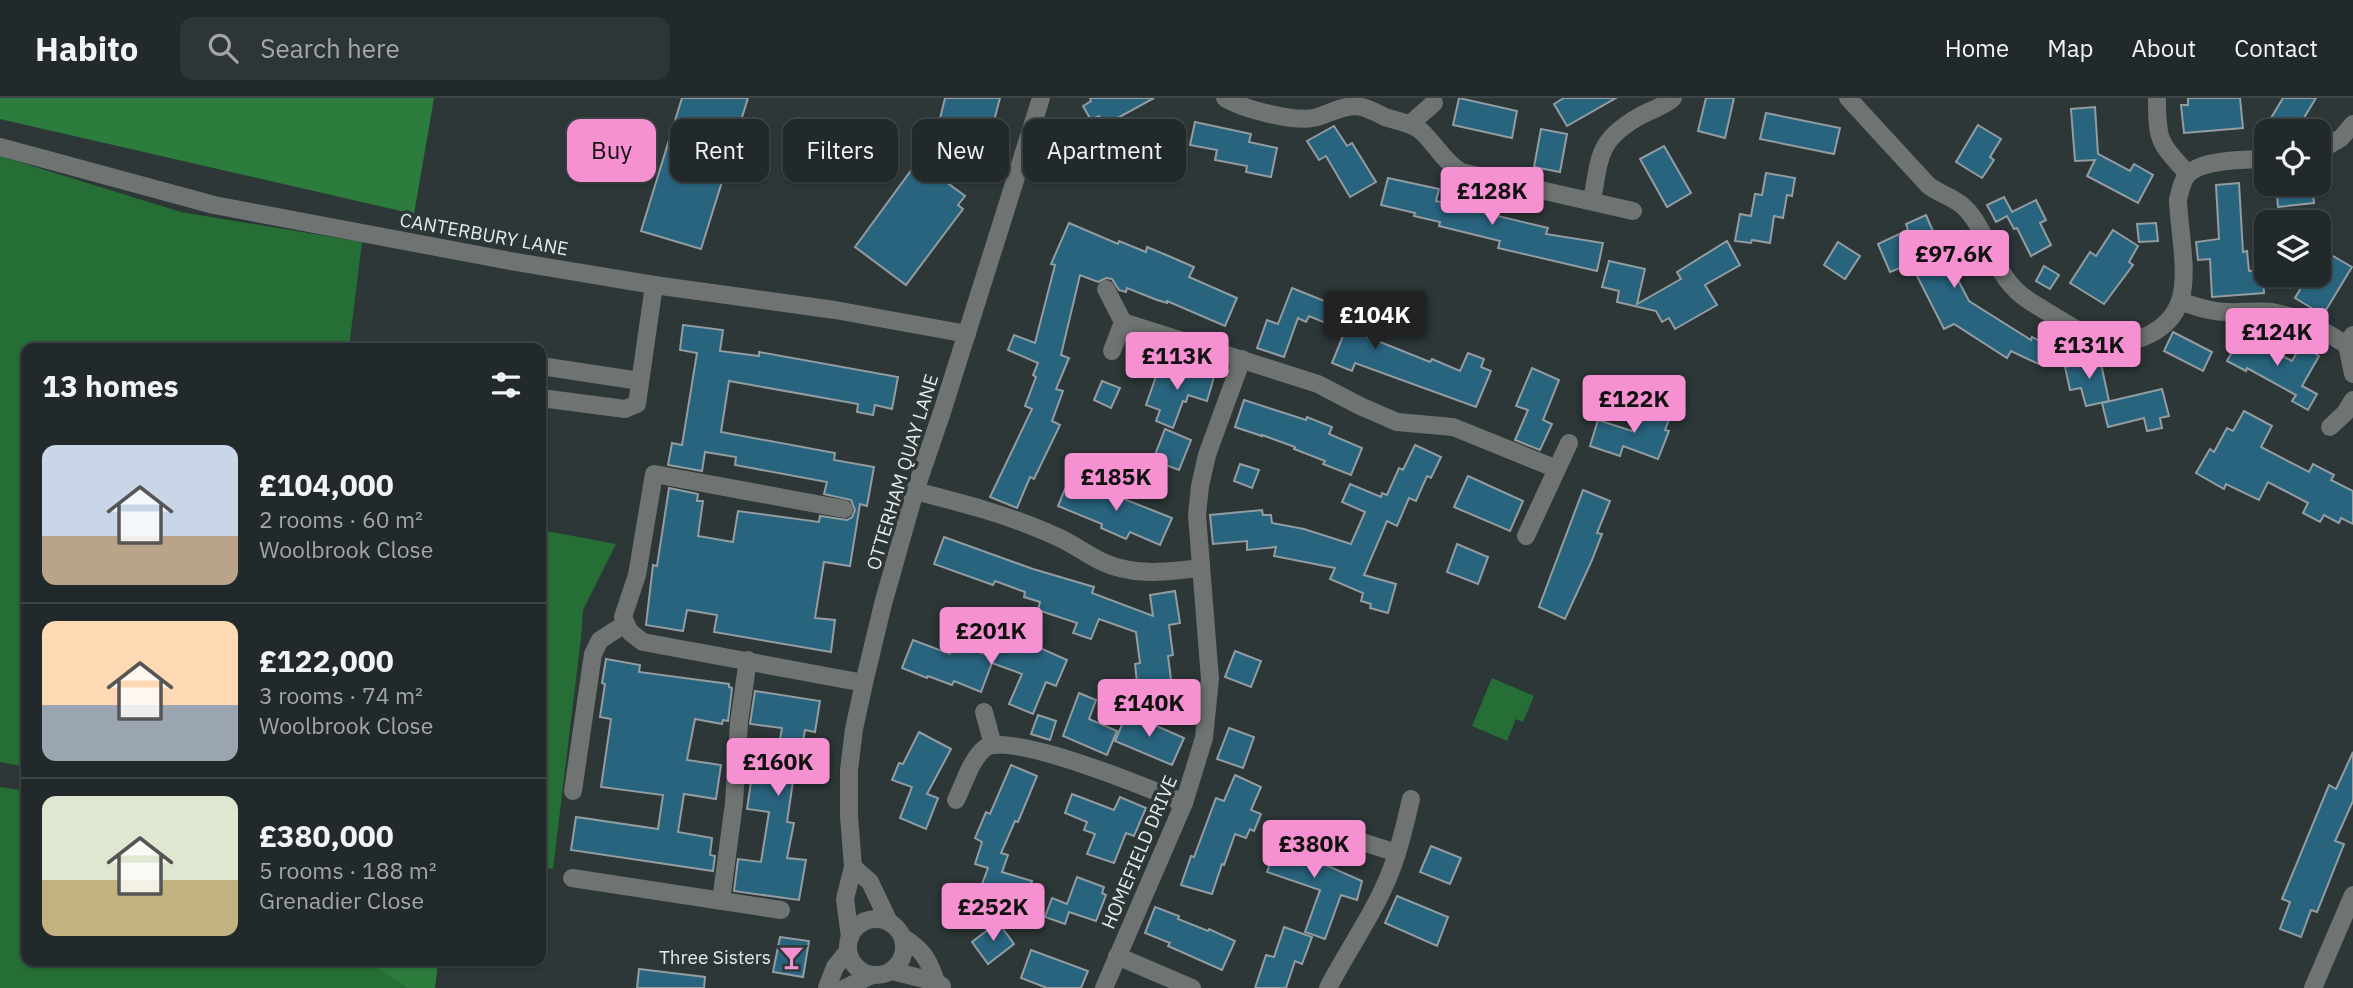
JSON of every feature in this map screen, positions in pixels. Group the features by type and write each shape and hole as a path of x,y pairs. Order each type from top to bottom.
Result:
{"street":[{"name":"OTTERHAM QUAY LANE","path":"849,944 845,900 853,867 849,769 864,683 915,491 1041,98"},
{"path":"1225,98 1241,105 1299,120 1335,109 1357,106 1410,124 1429,140 1446,161 1461,172 1633,211"},
{"path":"1592,201 1600,156 1611,136 1673,98"},
{"path":"1848,98 1928,185 1966,208 2004,277 2014,289 2034,304 2093,337 2116,342 2137,340 2158,330 2168,321 2180,301 2183,276 2178,200 2180,188 2188,174 2208,165 2254,160"},
{"path":"2157,98 2160,140 2188,174"},
{"path":"1410,124 1434,103"},
{"path":"2331,144 2341,138 2353,124"},
{"name":"CANTERBURY LANE","path":"0,147 214,205 510,261 654,285 835,310 967,334"},
{"path":"546,399 625,409 637,404 654,285"},
{"path":"1105,289 1123,322 1318,384 1360,407 1397,422 1453,428 1557,469"},
{"path":"2180,301 2215,312 2268,312 2311,323 2350,340 2353,374"},
{"path":"1112,351 1123,322"},
{"name":"HOMEFIELD DRIVE","path":"1104,988 1184,803 1204,738 1209,696 1209,662 1197,515 1207,455 1242,359"},
{"path":"546,367 640,381"},
{"path":"2330,427 2353,400"},
{"path":"1526,536 1569,443"},
{"path":"844,509 654,474 637,575 623,614 625,624 633,635 643,642 864,683"},
{"path":"915,491 964,503 1031,526 1121,569 1146,572 1200,568"},
{"path":"573,791 593,654 603,638 625,624"},
{"path":"721,901 748,660"},
{"path":"984,712 993,744"},
{"path":"956,800 979,754 993,744 1015,746 1097,768 1184,803"},
{"path":"1328,988 1364,928 1390,874 1411,799"},
{"path":"1359,841 1397,853"},
{"path":"853,867 870,882 889,922"},
{"path":"572,878 781,910"},
{"path":"2313,988 2353,895"},
{"path":"827,988 835,967 859,925 866,921 882,919 900,930 905,948 903,957 892,971 872,975 845,988"},
{"path":"904,938 924,954 940,985"},
{"path":"849,944 856,967 872,975"},
{"path":"1117,956 1192,988"},
{"path":"892,971 940,985"}],"green space":[{"path":"0,98 434,98 414,214 0,119"},
{"path":"0,156 181,212 362,242 350,343 21,343 21,766 0,762"},
{"path":"546,531 616,544 583,610 553,869 546,868"},
{"path":"1492,678 1534,696 1523,722 1516,719 1507,741 1472,726"},
{"path":"0,787 21,790 21,966 437,966 435,988 0,988"},
{"path":"375,966 437,966 435,988 408,988"}],"building":[{"path":"682,98 748,98 741,119 676,119"},
{"path":"945,98 1000,98 994,119 940,119"},
{"path":"1090,98 1154,98 1116,119 1101,119 1099,116 1090,119 1083,106 1091,101"},
{"path":"1459,98 1517,111 1512,138 1453,125"},
{"path":"1564,98 1616,98 1567,126 1554,104"},
{"path":"1706,98 1734,98 1725,138 1698,131"},
{"path":"2188,98 2240,98 2243,128 2184,133 2181,105 2188,105"},
{"path":"2283,98 2316,98 2303,119 2270,119"},
{"path":"2095,107 2098,154 2130,171 2134,164 2153,175 2138,203 2087,176 2095,160 2075,161 2071,109"},
{"path":"1766,113 1840,128 1834,154 1760,139"},
{"path":"1195,122 1251,134 1249,142 1277,148 1271,177 1246,172 1247,166 1215,160 1217,150 1190,145"},
{"path":"1978,125 2001,139 1990,157 1994,160 1982,178 1956,162"},
{"path":"1334,126 1347,146 1352,143 1376,182 1350,197 1326,156 1319,160 1307,141"},
{"path":"1541,129 1567,134 1560,172 1534,167"},
{"path":"670,137 670,182 722,182 701,249 641,231"},
{"path":"1664,146 1691,193 1667,207 1640,159"},
{"path":"912,169 912,182 946,182 965,196 958,205 963,209 906,285 855,247"},
{"path":"1766,173 1795,178 1792,196 1787,195 1783,218 1774,216 1770,243 1735,241 1740,214 1751,216 1755,194 1762,195"},
{"path":"1388,178 1439,189 1436,201 1548,228 1546,234 1603,243 1597,271 1498,248 1500,241 1439,226 1440,222 1381,205"},
{"path":"2239,183 2243,252 2247,251 2249,271 2254,271 2254,287 2264,287 2264,293 2212,297 2210,259 2198,260 2196,242 2219,239 2216,185"},
{"path":"2277,196 2313,196 2314,203 2278,207"},
{"path":"2004,197 2012,212 2036,200 2046,220 2040,223 2051,245 2031,256 2017,228 2014,229 2007,216 1996,222 1987,205"},
{"path":"1926,215 1939,245 1958,235 1967,252 1948,261 1969,301 2031,340 2032,337 2052,347 2043,366 2011,351 2007,358 1954,324 1944,329 1913,268 1902,273 1900,268 1890,272 1878,244 1908,230 1906,224"},
{"path":"1069,223 1118,244 1119,241 1146,252 1147,247 1194,267 1189,277 1237,298 1225,326 1167,301 1157,300 1127,288 1126,292 1119,290 1112,279 1106,278 1098,282 1080,275 1061,355 1069,358 1056,389 1063,391 1052,421 1060,425 1034,479 1030,477 1017,508 990,497 1032,409 1025,406 1036,377 1033,375 1038,363 1008,350 1014,335 1035,343 1055,265 1051,264"},
{"path":"2156,223 2158,241 2139,242 2137,224"},
{"path":"2113,230 2138,246 2129,262 2133,265 2104,304 2070,283 2090,252 2096,256"},
{"path":"1727,241 1740,265 1705,285 1717,305 1675,329 1669,318 1662,322 1656,311 1617,302 1619,291 1602,287 1609,261 1645,269 1637,304 1681,279 1677,272"},
{"path":"1838,242 1860,256 1845,279 1824,265"},
{"path":"2333,256 2352,267 2323,315 2295,298 2302,287 2331,287"},
{"path":"2044,266 2059,275 2050,289 2036,281"},
{"path":"1292,288 1362,316 1355,332 1430,362 1432,359 1460,371 1468,353 1484,359 1481,367 1491,371 1476,407 1355,363 1352,371 1332,363 1345,331 1309,316 1306,322 1298,318 1284,357 1257,348 1267,320 1278,324"},
{"path":"683,325 723,330 720,351 759,356 759,352 898,377 892,409 875,405 873,415 857,412 858,404 729,381 721,432 835,453 834,460 874,467 867,506 860,504 850,566 824,562 815,618 835,620 831,652 714,632 717,615 687,610 683,631 646,625 653,565 657,566 669,488 698,494 697,501 703,501 698,536 733,542 738,511 819,522 820,516 847,520 855,510 851,500 824,494 827,482 735,465 736,457 705,452 702,471 668,465 672,443 682,445 697,353 680,350"},
{"path":"2173,332 2212,352 2203,371 2164,351"},
{"path":"2241,335 2292,361 2301,345 2319,356 2302,386 2317,394 2308,410 2292,401 2296,395 2247,368 2246,371 2227,361"},
{"path":"2100,359 2109,401 2086,406 2081,388 2070,390 2065,367"},
{"path":"1181,367 1214,377 1207,401 1188,395 1173,428 1156,421 1160,410 1146,405 1159,368 1178,375"},
{"path":"1532,368 1559,380 1543,420 1552,424 1540,450 1515,440 1528,410 1516,406"},
{"path":"1102,381 1120,388 1111,408 1094,400"},
{"path":"2162,389 2169,416 2160,418 2162,428 2147,431 2144,418 2108,427 2102,403"},
{"path":"1244,400 1306,420 1307,417 1332,427 1329,434 1362,448 1351,475 1323,464 1325,461 1294,449 1295,447 1235,427"},
{"path":"1652,410 1670,417 1665,430 1669,431 1658,459 1623,446 1620,456 1590,446 1598,420 1632,431 1639,411 1651,415"},
{"path":"2244,411 2272,426 2261,447 2309,472 2313,464 2334,475 2331,480 2353,491 2353,524 2341,518 2339,523 2324,515 2320,522 2303,513 2308,503 2268,482 2259,500 2226,484 2224,489 2196,473 2210,449 2214,452 2227,428 2233,431"},
{"path":"1165,429 1191,440 1179,470 1153,460"},
{"path":"1415,445 1441,457 1431,478 1427,476 1416,501 1409,498 1397,526 1387,521 1364,575 1396,584 1388,613 1370,608 1371,604 1361,601 1363,593 1330,579 1335,568 1274,556 1276,547 1247,550 1247,541 1213,544 1210,515 1262,510 1263,515 1271,515 1272,523 1304,529 1351,544 1365,512 1342,502 1350,484 1381,497 1382,493 1387,495 1399,468 1403,470"},
{"path":"1240,464 1259,470 1252,488 1234,481"},
{"path":"1468,476 1523,501 1510,531 1454,507"},
{"path":"1067,484 1083,491 1086,484 1172,518 1160,545 1130,532 1126,539 1101,528 1102,524 1058,506"},
{"path":"1583,490 1610,501 1597,533 1602,534 1565,619 1539,607"},
{"path":"944,537 1033,569 1094,587 1092,593 1153,616 1150,595 1175,591 1180,623 1169,625 1173,655 1168,656 1172,687 1138,692 1135,664 1140,663 1136,632 1099,619 1091,639 1073,633 1077,623 1038,610 1040,602 1024,597 1025,592 995,581 993,585 934,564"},
{"path":"1457,544 1488,557 1478,584 1447,572"},
{"path":"1015,632 1033,639 1031,644 1067,660 1056,686 1046,682 1033,714 1009,704 1022,674 992,663 981,692 954,681 952,685 902,668 913,640 950,654 954,643 992,657 997,644 1008,648"},
{"path":"1235,651 1261,661 1251,687 1225,677"},
{"path":"606,659 640,665 639,672 729,684 732,688 728,721 723,720 722,724 695,719 687,760 721,765 716,799 684,794 678,832 712,838 710,855 715,856 713,871 571,850 576,817 658,829 663,795 601,787 611,719 600,717"},
{"path":"755,691 820,701 815,732 805,730 787,822 794,823 787,858 806,860 799,900 734,891 738,859 761,862 769,812 747,809 752,775 773,779 782,728 750,724"},
{"path":"1079,693 1096,700 1089,719 1117,731 1107,755 1063,736"},
{"path":"1127,713 1184,738 1172,765 1115,741"},
{"path":"1038,715 1056,721 1050,740 1031,734"},
{"path":"1229,728 1254,737 1243,768 1217,759"},
{"path":"919,732 951,749 927,794 938,798 926,829 900,818 912,787 892,780 899,763 903,764"},
{"path":"2353,752 2353,801 2335,841 2344,844 2317,912 2311,910 2301,937 2280,929 2290,902 2282,899 2329,785 2336,789"},
{"path":"1011,765 1037,776 1018,822 1015,821 1001,853 1008,855 1002,872 1032,881 1027,898 1007,892 999,912 975,903 988,868 975,864 982,842 975,838 986,812 990,814"},
{"path":"1235,775 1261,787 1251,810 1261,814 1254,831 1250,829 1246,838 1235,834 1212,894 1181,885 1216,798 1224,801"},
{"path":"1072,794 1114,810 1120,797 1146,808 1134,836 1126,833 1114,863 1087,854 1095,834 1084,830 1087,822 1065,813"},
{"path":"1280,835 1313,846 1312,850 1324,854 1321,863 1362,881 1357,900 1341,895 1325,939 1305,932 1320,890 1267,872"},
{"path":"1431,846 1461,858 1450,884 1420,872"},
{"path":"1077,877 1104,887 1102,893 1106,895 1096,921 1069,912 1065,924 1045,917 1052,898 1067,904"},
{"path":"1397,896 1448,917 1437,946 1385,923"},
{"path":"1155,907 1235,941 1222,970 1145,933"},
{"path":"998,922 1014,944 988,964 972,942"},
{"path":"1284,927 1312,937 1302,964 1295,961 1286,988 1255,988 1266,955 1274,957"},
{"name":"Three Sisters","path":"780,937 809,941 803,977 773,972"},
{"path":"1031,950 1088,971 1081,988 1047,988 1021,978"},
{"path":"639,969 705,977 704,988 637,988"}],"place":[{"name":"Three Sisters","path":"791,957"}]}
